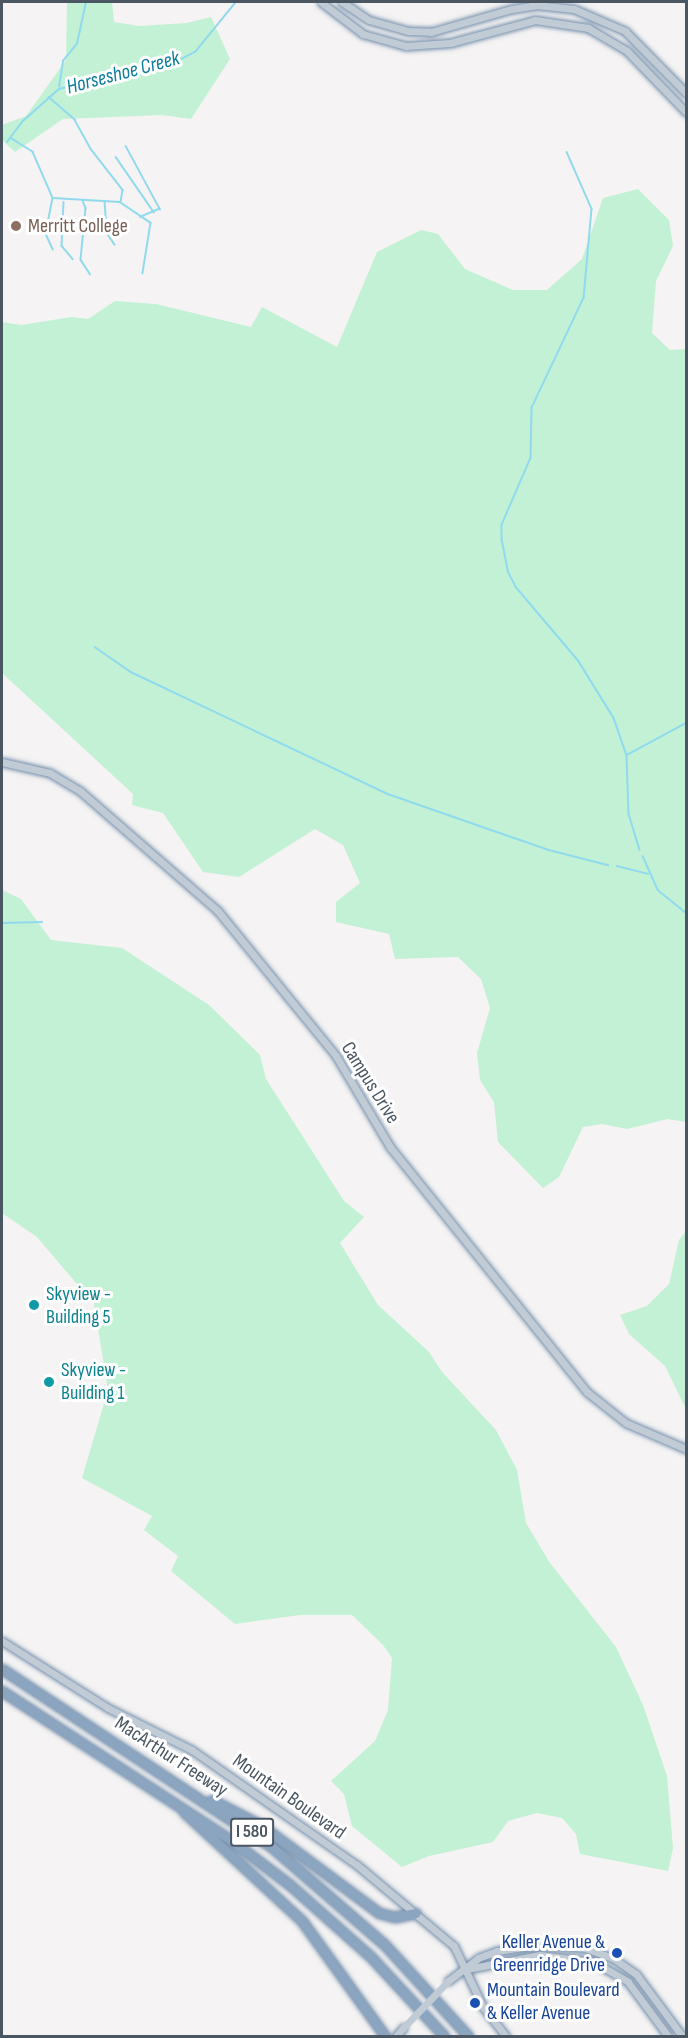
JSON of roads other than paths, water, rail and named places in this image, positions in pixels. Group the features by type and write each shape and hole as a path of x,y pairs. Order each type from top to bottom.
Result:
{"highway":[{"name":"MacArthur Freeway","path":"2,1670 189,1790 273,1848 338,1900 408,1968 468,2037"},
{"name":"MacArthur Freeway","path":"2,1691 235,1843 317,1907 370,1956 444,2037"},
{"path":"189,1790 262,1826 379,1913 395,1917 416,1913"},
{"path":"179,1806 195,1827 302,1921 385,2037"}],"main road":[{"path":"321,2 363,34 406,46 450,43 535,20 572,23 600,34 627,51 687,112"},
{"path":"342,2 383,26 420,32 431,32 512,9 536,5 574,9 626,31 687,93"},
{"name":"Campus Drive","path":"2,762 32,767 66,781 205,897 336,1056 390,1147 587,1392 626,1423 687,1449"},
{"name":"Mountain Boulevard","path":"2,1641 108,1708 192,1750 357,1865 446,1937 466,1969 483,2007 507,2037"},
{"path":"396,2037 448,1981 488,1954 527,1945 569,1945 598,1952 636,1974 682,2037"},
{"path":"466,1969 533,1955 568,1956 594,1962 628,1982 668,2037"}],"waterway":[{"path":"59,87 63,61 77,44 86,2"},
{"name":"Horseshoe Creek","path":"7,142 23,121 59,89 106,77 115,70 157,62 172,64 196,51 236,2"},
{"path":"49,97 75,120 91,149 123,190 121,202"},
{"path":"11,138 33,152 53,198 120,202 151,223 143,273"},
{"path":"126,146 160,209 141,217"},
{"path":"567,152 592,209 584,298 532,408 531,458 502,525 502,539 508,571 516,587 578,660 614,718 627,755 629,814 640,849"},
{"path":"116,157 154,212"},
{"path":"53,198 46,234 53,249"},
{"path":"83,201 86,208 81,260 90,274"},
{"path":"105,201 107,233 115,245"},
{"path":"64,202 62,246 73,259"},
{"path":"95,647 131,672 388,794 549,850 608,865"},
{"path":"627,755 686,723"},
{"path":"643,856 658,890 686,913"},
{"path":"617,866 648,874"},
{"path":"2,923 42,922"}],"place":[{"name":"Merritt College","path":"16,226"},
{"name":"Skyview - Building 5","path":"34,1305"},
{"name":"Skyview - Building 1","path":"49,1382"},
{"name":"Keller Avenue & Greenridge Drive","path":"617,1953"},
{"name":"Mountain Boulevard & Keller Avenue","path":"475,2003"}]}
